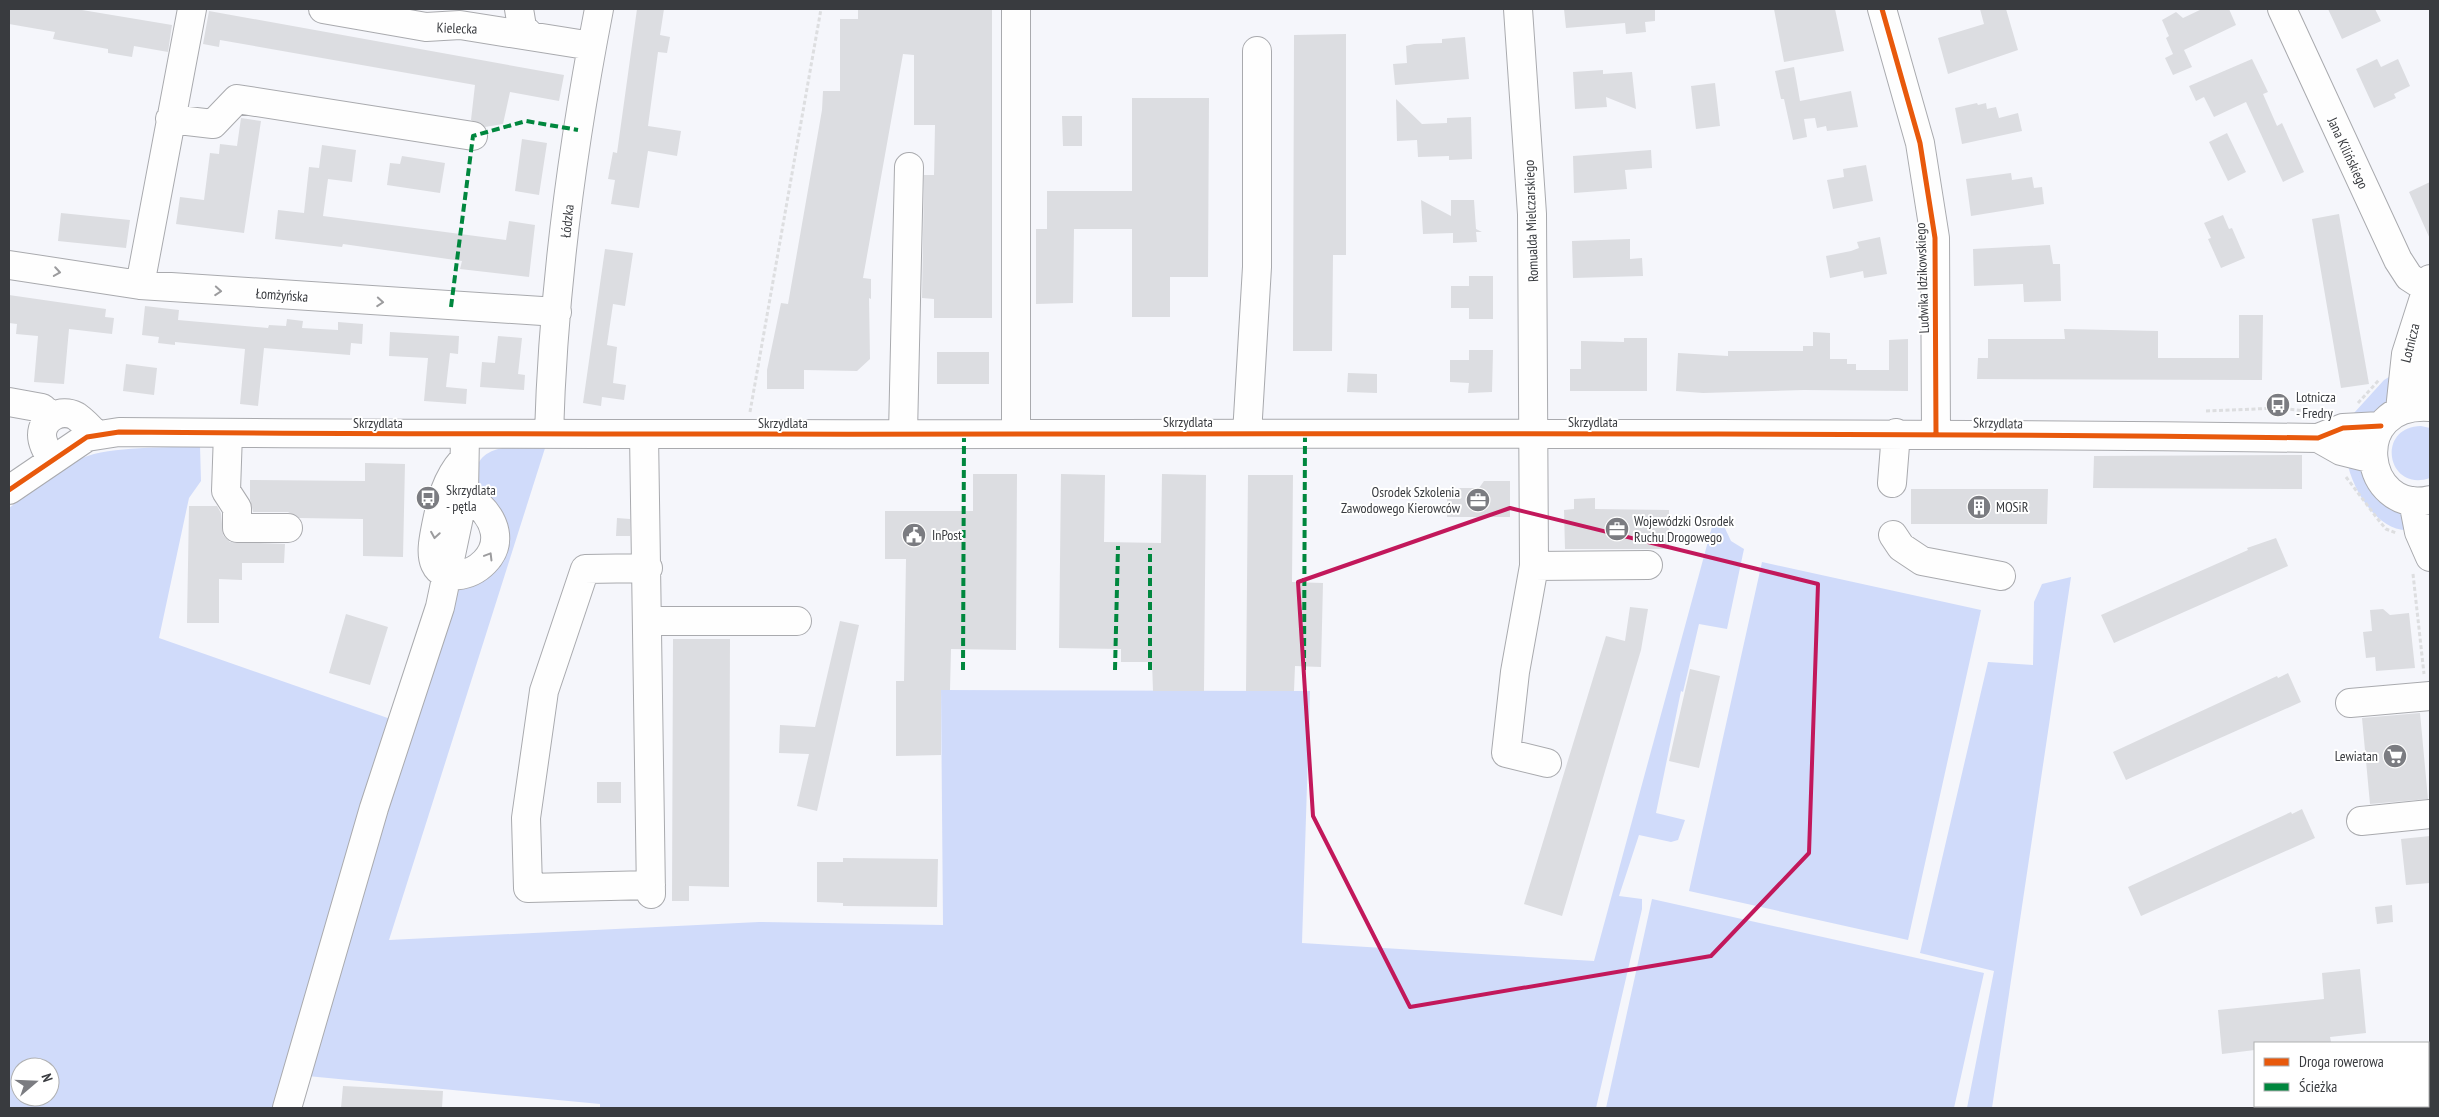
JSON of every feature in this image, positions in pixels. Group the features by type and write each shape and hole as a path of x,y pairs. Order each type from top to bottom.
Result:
{"street":[{"path":"140,285 192,9"},
{"name":"Kielecka","path":"323,9 426,27 460,25 592,46"},
{"path":"519,9 522,27 531,36"},
{"name":"Łódzka","path":"549,434 557,312 578,130 599,9"},
{"path":"1016,9 1016,434"},
{"name":"Romualda Mielczarskiego","path":"1518,9 1532,214 1534,566 1515,672 1506,753 1547,763"},
{"name":"Ludwika Idzikowskiego","path":"1882,9 1920,143 1935,238 1936,433"},
{"name":"Jana Kilińskiego","path":"2282,9 2398,260 2409,277 2428,284"},
{"path":"1247,434 1257,267 1258,50"},
{"path":"170,119 213,124 236,99 473,136"},
{"path":"904,434 909,168"},
{"name":"Łomżyńska","path":"9,265 140,285 557,312"},
{"name":"Lotnicza","path":"2372,459 2374,442 2391,418 2406,354 2428,284"},
{"name":"Lotnicza","path":"2430,321 2426,350 2430,395"},
{"path":"9,402 42,408 52,417"},
{"name":"Skrzydlata","path":"9,490 87,437 119,432 228,433 465,447 549,434 1936,433 2318,425 2343,428 2391,418 2416,406 2430,407"},
{"path":"52,460 42,434 44,425 52,417 61,413 75,416 96,435"},
{"name":"Skrzydlata","path":"2318,425 2341,451 2372,459"},
{"path":"228,433 226,491 237,508 237,528 288,528"},
{"path":"1892,483 1896,433"},
{"path":"644,434 648,568 651,890 528,888 526,818 544,691 585,569 648,568"},
{"path":"464,493 486,512 495,531 495,544 491,556 481,566 468,573 448,574 441,572 435,565 434,542 446,484 465,447"},
{"path":"287,1108 374,808 440,607 464,493 465,447"},
{"path":"2372,459 2377,474 2386,487 2398,496 2421,500 2419,532 2421,564"},
{"path":"1893,535 1901,547 1922,561 2001,576"},
{"path":"1534,566 1648,565"},
{"path":"648,621 797,621"},
{"path":"2350,703 2430,696"},
{"path":"2361,821 2430,814"}],"path":[{"path":"749,434 751,405 820,9"},
{"path":"2354,408 2383,375"},
{"path":"2202,412 2211,410 2279,408 2318,425"},
{"path":"2345,474 2347,480 2365,505 2386,529 2402,535"},
{"path":"2421,564 2423,667 2430,696"}],"highlighted area":[{"path":"1510,508 1818,584 1809,853 1711,956 1410,1007 1313,816 1298,582"}],"shaded area":[{"path":"2389,377 2394,378 2390,398 2384,408 2379,412 2353,418 2354,413"},
{"path":"2421,426 2430,428 2430,478 2415,480 2404,476 2396,468 2392,458 2392,447 2397,437 2406,429"},
{"path":"546,445 389,940 759,922 943,925 941,690 1310,691 1302,943 1594,961 1713,523 1722,522 1731,541 1744,549 1727,629 1699,624 1683,692 1681,691 1656,813 1685,820 1678,840 1671,842 1639,835 1619,896 1642,899 1642,909 1596,1108 600,1108 600,1104 297,1075 287,1108 9,1108 9,508 54,474 82,458 94,454 123,449 200,446 201,481 189,498 159,638 402,723 454,590 484,576 481,492 477,476 478,464 485,455 494,450"},
{"path":"2347,461 2364,472 2401,511 2409,530 2397,529 2387,524 2368,507 2354,484"},
{"path":"1762,562 1981,610 1908,940 1689,891"},
{"path":"2071,577 1992,1108 1967,1108 1994,971 1920,953 1988,662 2033,665 2034,602 2042,584"},
{"path":"1652,899 1984,973 1954,1108 1606,1108"},
{"path":"2430,1087 2430,1108 2384,1108 2429,1107"}],"building":[{"path":"9,9 76,9 172,25 168,52 134,46 132,57 108,53 108,49 53,39 55,32 9,24"},
{"path":"637,9 664,9 660,35 670,37 667,53 658,52 648,126 681,131 677,156 648,151 639,208 611,204 615,180 608,179 613,152 617,153"},
{"path":"858,9 992,9 992,318 934,318 934,299 922,298 924,175 934,175 935,125 914,125 914,55 903,54 863,278 871,279 871,299 869,298 870,359 857,371 804,370 804,389 767,389 767,370 781,303 788,304 822,110 823,91 840,91 840,19 858,19"},
{"path":"1564,9 1655,9 1655,21 1645,22 1646,32 1626,34 1625,23 1566,28"},
{"path":"1774,9 1835,9 1844,51 1784,62"},
{"path":"1980,9 2006,9 2018,50 1948,74 1938,38 1984,24"},
{"path":"2202,9 2229,9 2236,25 2184,50 2192,67 2173,75 2165,58 2173,54 2166,38 2169,36 2162,20 2176,12 2183,18"},
{"path":"2328,9 2375,9 2381,21 2342,39"},
{"path":"209,11 564,75 559,101 510,92 503,124 485,127 471,120 475,85 220,40 219,47 203,44"},
{"path":"1346,34 1346,255 1333,255 1332,351 1293,351 1294,35"},
{"path":"1465,37 1469,79 1395,85 1393,64 1407,63 1406,46 1442,43 1442,39"},
{"path":"2252,59 2268,92 2263,94 2277,126 2282,123 2304,172 2283,182 2246,102 2214,117 2204,97 2196,101 2189,86"},
{"path":"2377,59 2381,67 2398,59 2410,86 2394,94 2396,98 2374,108 2356,69"},
{"path":"1794,67 1800,101 1851,91 1858,127 1827,131 1826,126 1817,128 1815,118 1804,119 1807,137 1793,140 1784,99 1781,99 1775,71"},
{"path":"1603,70 1603,74 1632,72 1636,109 1606,97 1607,107 1575,109 1573,72"},
{"path":"1715,83 1720,126 1696,129 1691,86"},
{"path":"1132,98 1209,98 1208,277 1170,277 1170,317 1132,317 1132,229 1074,229 1073,303 1036,304 1036,229 1047,229 1047,191 1132,191"},
{"path":"1396,99 1422,124 1447,123 1447,118 1471,117 1472,159 1449,160 1449,156 1418,157 1417,140 1397,141"},
{"path":"1977,103 1978,105 1986,103 1987,109 1996,107 1999,118 2018,113 2022,131 1962,144 1955,108"},
{"path":"1062,116 1082,116 1082,146 1063,146"},
{"path":"241,118 261,121 244,233 176,224 180,197 204,200 210,153 219,154 220,144 237,146"},
{"path":"2227,133 2246,172 2228,181 2209,142"},
{"path":"522,139 547,143 539,195 515,191"},
{"path":"322,145 356,150 352,182 328,179 323,216 506,240 509,221 535,225 529,277 460,269 462,261 343,244 342,247 275,239 278,210 304,213 309,167 319,168"},
{"path":"1651,150 1652,168 1625,170 1627,189 1574,193 1573,156"},
{"path":"402,156 445,163 440,193 387,185 390,163 400,164"},
{"path":"1866,165 1873,201 1833,209 1827,180 1844,177 1843,169"},
{"path":"2011,173 2012,180 2032,177 2034,188 2042,187 2044,204 1971,216 1966,179"},
{"path":"2430,182 2430,239 2409,192"},
{"path":"1421,200 1451,216 1451,200 1474,200 1476,229 1482,232 1476,232 1477,242 1453,243 1453,233 1423,234"},
{"path":"61,213 130,220 126,248 58,241"},
{"path":"2339,214 2369,384 2341,388 2312,219"},
{"path":"2223,215 2229,229 2232,228 2245,258 2221,268 2208,239 2211,238 2204,223"},
{"path":"1880,237 1887,274 1864,278 1863,271 1830,278 1826,256 1851,251 1859,248 1857,242"},
{"path":"1630,239 1630,259 1642,258 1643,276 1573,278 1572,241"},
{"path":"2050,245 2053,264 2060,264 2061,301 2024,302 2023,284 1974,286 1973,249"},
{"path":"605,249 633,253 625,306 613,304 607,345 617,347 613,383 626,385 624,400 602,397 601,406 583,403"},
{"path":"1469,276 1493,276 1493,319 1469,319 1469,308 1451,308 1451,286 1469,286"},
{"path":"9,295 106,309 105,317 114,318 112,334 69,329 64,384 34,382 38,336 16,334 17,324 9,323"},
{"path":"145,306 179,310 178,320 268,328 269,325 286,326 287,319 303,321 302,328 338,330 338,322 363,324 362,344 351,343 350,355 264,348 258,406 240,404 245,349 175,342 175,345 158,343 159,337 142,335"},
{"path":"2239,315 2263,315 2262,380 1977,379 1978,358 1988,358 1988,339 2065,339 2064,329 2158,331 2158,358 2239,358"},
{"path":"390,332 459,336 458,354 450,353 446,387 467,389 466,404 424,401 428,358 389,356"},
{"path":"1813,332 1830,333 1830,359 1847,359 1847,364 1856,364 1856,370 1889,370 1889,340 1908,339 1908,391 1804,390 1703,393 1676,391 1678,353 1728,356 1728,351 1803,351 1803,346 1813,346"},
{"path":"498,336 522,338 518,374 525,375 524,390 480,387 482,362 495,363"},
{"path":"1624,338 1647,338 1647,391 1570,391 1570,369 1581,369 1581,341 1624,342"},
{"path":"1469,350 1493,350 1492,392 1468,393 1469,383 1450,382 1450,360 1469,360"},
{"path":"937,352 989,352 989,384 937,384"},
{"path":"126,364 157,368 154,395 123,391"},
{"path":"1348,373 1377,374 1377,393 1347,392"},
{"path":"2302,455 2302,489 2093,488 2094,456"},
{"path":"365,463 405,464 403,557 363,556 363,519 299,518 288,512 253,512 250,499 250,480 365,481"},
{"path":"973,474 1017,474 1016,650 951,649 950,690 941,690 941,755 896,756 896,681 904,681 906,559 885,559 885,511 973,511"},
{"path":"1061,474 1105,475 1104,542 1161,543 1162,474 1206,475 1204,691 1153,691 1152,662 1121,662 1121,649 1059,648"},
{"path":"1248,475 1293,475 1292,582 1323,583 1321,667 1295,666 1294,691 1246,691"},
{"name":"Osrodek Szkolenia Zawodowego Kierowców","path":"1484,481 1510,481 1510,517 1447,517 1447,488 1479,488"},
{"name":"MOSiR","path":"1911,489 2048,489 2047,524 1911,524"},
{"name":"Wojewódzki Osrodek Ruchu Drogowego","path":"1595,498 1595,509 1669,510 1669,549 1565,549 1564,510 1574,509 1574,499"},
{"path":"189,506 217,506 221,513 223,535 230,542 285,544 284,563 242,563 242,580 219,579 219,623 187,623"},
{"path":"617,518 630,519 630,536 616,536"},
{"path":"2276,538 2288,566 2114,643 2101,615 2248,550 2247,548"},
{"path":"1630,607 1648,609 1641,650 1562,916 1524,904 1606,636 1625,641"},
{"path":"2383,609 2390,615 2409,613 2415,668 2376,671 2375,657 2366,658 2363,632 2372,631 2370,610"},
{"path":"346,614 388,627 370,685 329,673"},
{"path":"840,621 859,625 817,811 797,806 809,754 779,753 780,725 815,727"},
{"path":"673,639 730,639 729,887 689,886 689,901 672,901"},
{"path":"1690,669 1720,676 1699,768 1669,761"},
{"path":"2288,673 2301,702 2126,780 2113,752 2277,676 2278,678"},
{"name":"Lewiatan","path":"2420,713 2428,799 2370,804 2362,718"},
{"path":"597,782 621,782 621,803 597,803"},
{"path":"2302,809 2315,838 2141,916 2128,887 2291,812 2292,814"},
{"path":"2430,836 2430,883 2406,885 2401,839"},
{"path":"843,858 938,859 937,907 843,906 843,903 817,902 817,862 843,862"},
{"path":"2392,905 2393,922 2377,924 2375,907"},
{"path":"2360,969 2366,1033 2330,1037 2331,1042 2254,1042 2254,1050 2222,1054 2218,1010 2324,999 2322,973"},
{"path":"343,1086 443,1091 442,1108 341,1108"}],"marked path":[{"path":"451,307 473,136 526,121 578,130"},
{"path":"963,670 964,434"},
{"path":"1304,670 1305,434"},
{"path":"1115,670 1118,546"},
{"path":"1150,548 1150,670"}],"cycle path":[{"path":"1882,9 1920,143 1935,238 1936,433"},
{"path":"9,490 87,437 119,432 394,434 1768,434 2318,438 2343,428 2381,426"}],"place":[{"name":"Lotnicza - Fredry","path":"2278,405"},
{"name":"Skrzydlata - pętla","path":"428,498"},
{"name":"Osrodek Szkolenia Zawodowego Kierowców","path":"1478,500"},
{"name":"MOSiR","path":"1979,507"},
{"name":"Wojewódzki Osrodek Ruchu Drogowego","path":"1617,529"},
{"name":"InPost","path":"914,535"},
{"name":"Lewiatan","path":"2395,756"}]}
